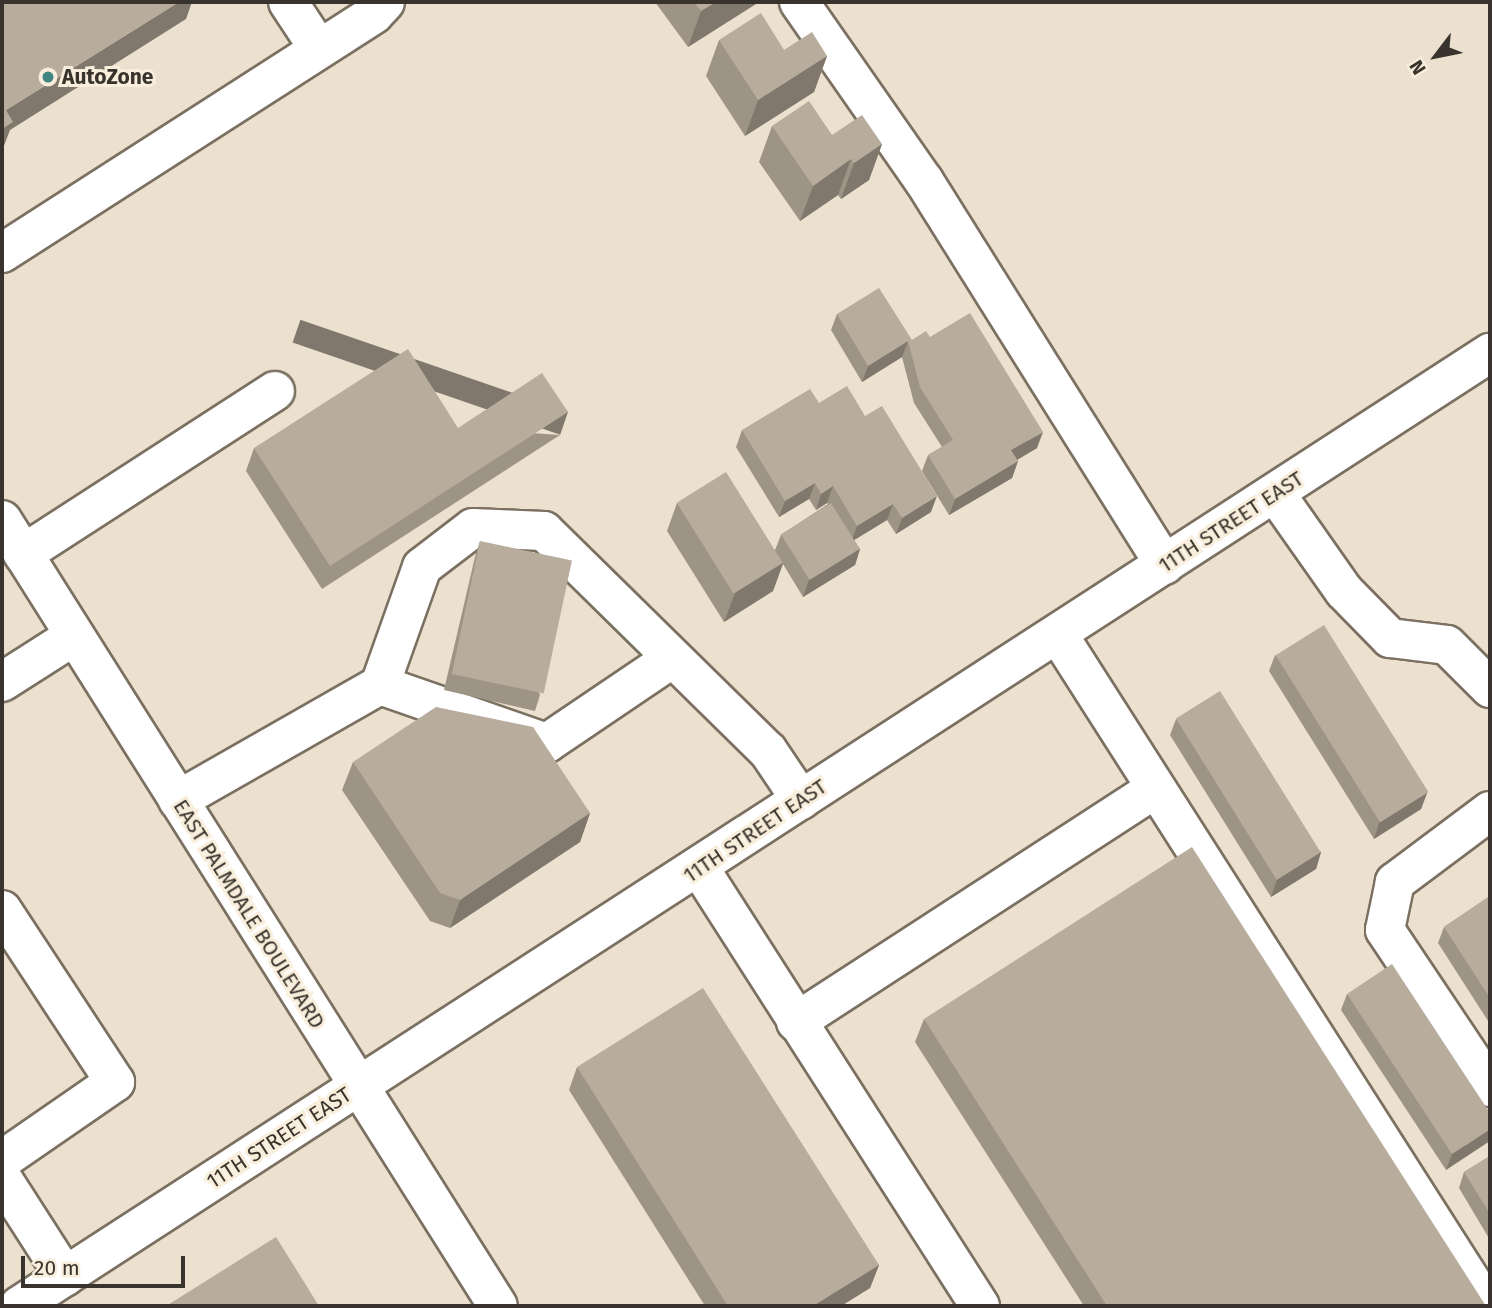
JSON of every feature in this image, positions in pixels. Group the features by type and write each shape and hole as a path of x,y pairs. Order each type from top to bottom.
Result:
{"main road":[{"path":"288,2 319,49"},
{"path":"2,253 374,14 385,2"},
{"path":"799,2 939,203 1165,565"},
{"name":"11TH STREET EAST","path":"19,1306 700,869 801,800 1059,636 1490,353"},
{"path":"23,554 275,391"},
{"path":"1275,493 1344,592 1390,638 1447,645 1490,688"},
{"name":"EAST PALMDALE BOULEVARD","path":"2,520 357,1088 498,1306"},
{"path":"178,800 380,685 422,567 473,528 544,531 671,659 768,751 801,800"},
{"path":"2,682 74,636"},
{"path":"1059,636 1487,1306"},
{"path":"380,685 547,743 671,659"},
{"path":"796,1022 1155,789"},
{"path":"1490,811 1395,882 1385,930 1490,1087"},
{"path":"700,869 980,1306"},
{"path":"2,911 115,1083 2,1160"},
{"path":"2,1178 65,1276"}],"building":[{"name":"AutoZone","path":"2,2 179,2 6,110 13,122 2,129"},
{"path":"694,2 716,2 701,11"},
{"path":"761,13 784,50 812,32 827,56 758,100 719,40"},
{"path":"809,101 832,135 862,115 882,144 854,163 851,159 813,186 772,126"},
{"path":"879,288 912,340 926,331 930,337 970,313 1043,432 1011,450 1018,461 955,499 928,455 953,440 920,387 908,341 868,366 837,314"},
{"path":"408,349 458,428 542,373 568,412 330,566 254,448"},
{"path":"847,386 865,416 882,406 937,496 902,518 893,504 857,526 833,486 821,494 815,483 785,501 742,430 810,389 819,403"},
{"path":"726,472 783,563 734,593 677,503"},
{"path":"831,503 860,549 810,580 781,534"},
{"path":"480,541 572,561 544,694 452,674"},
{"path":"1324,625 1428,792 1380,822 1276,655"},
{"path":"1220,691 1321,852 1277,880 1176,719"},
{"path":"436,707 533,727 590,813 460,900 440,893 353,762"},
{"path":"1192,847 1486,1306 1107,1306 924,1019"},
{"path":"1490,896 1490,998 1444,927"},
{"path":"1392,964 1490,1113 1490,1129 1452,1154 1347,994"},
{"path":"703,988 879,1265 813,1306 728,1306 577,1067"},
{"path":"1490,1156 1490,1214 1464,1172"},
{"path":"276,1237 319,1306 166,1306"}],"place":[{"name":"AutoZone","path":"48,77"}]}
